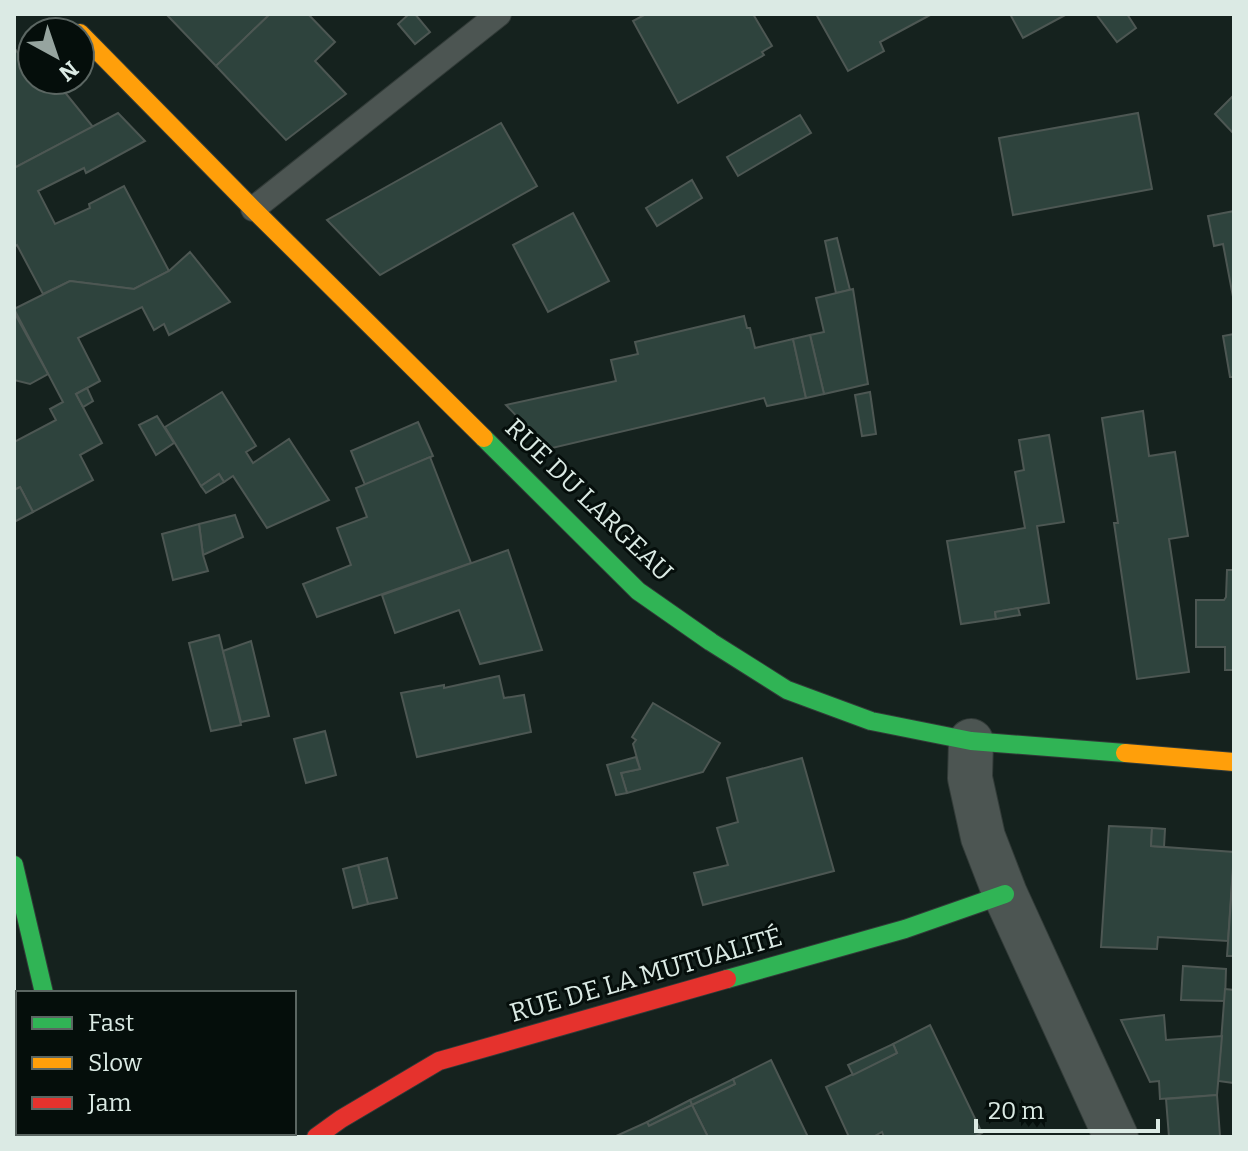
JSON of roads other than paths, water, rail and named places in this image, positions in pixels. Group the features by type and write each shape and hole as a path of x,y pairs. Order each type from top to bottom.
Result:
{"street":[{"name":"RUE DU LARGEAU","path":"96,48 253,209 638,591 787,690 871,721 971,741 1234,762"},
{"path":"971,741 970,778 983,837 1005,894 1116,1137"},
{"path":"14,865 44,991"},
{"name":"RUE DE LA MUTUALITÉ","path":"316,1137 439,1061 905,929 1005,894"}],"lane":[{"path":"253,209 499,14"}]}
